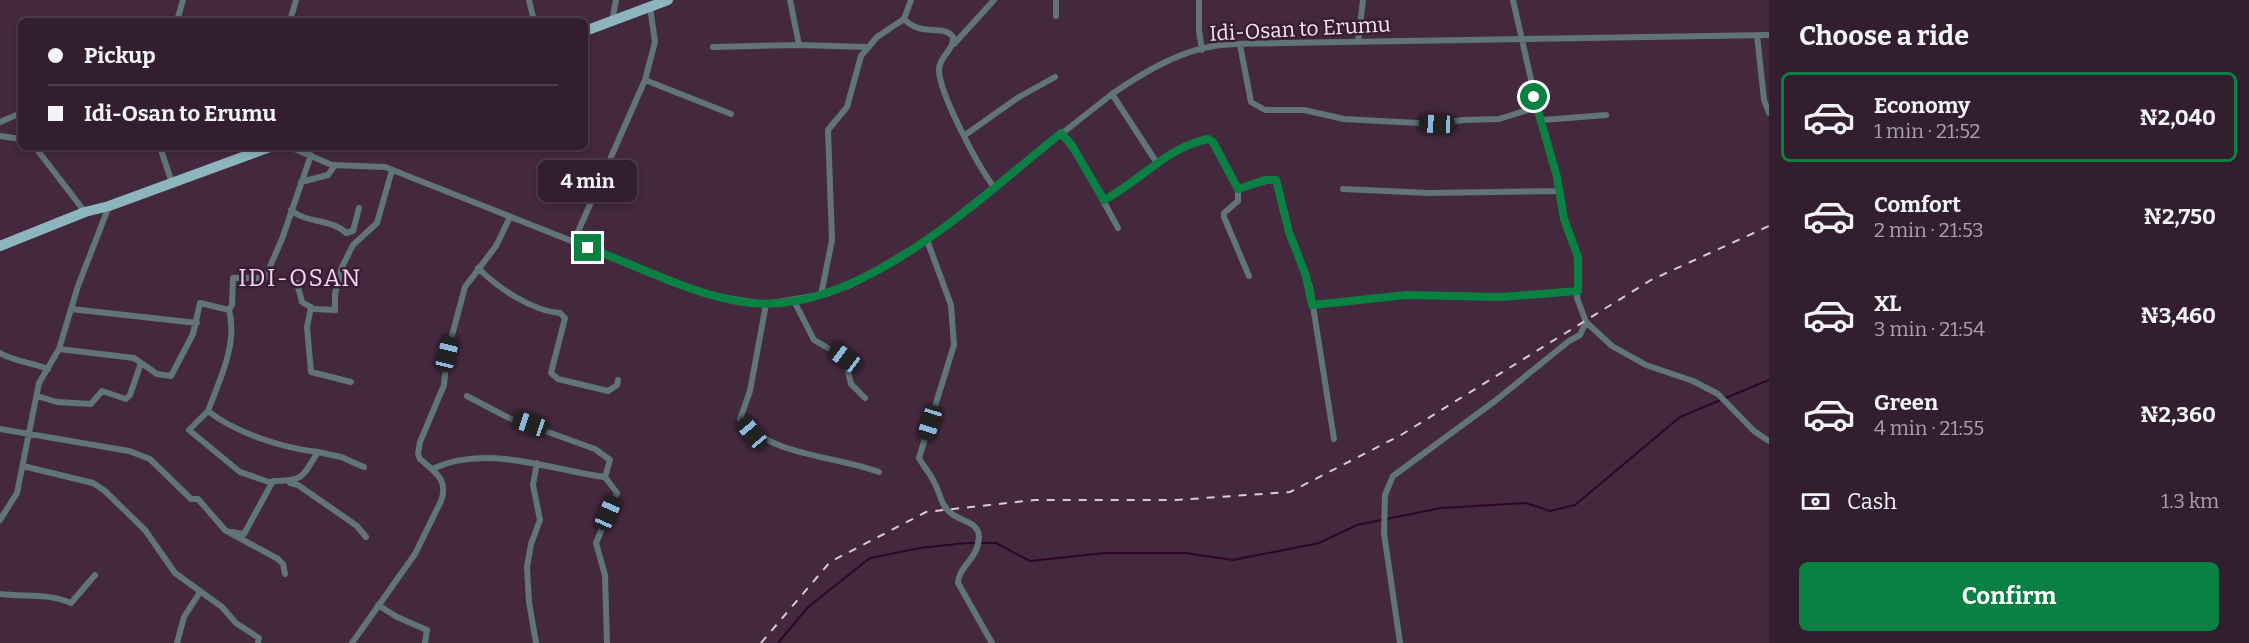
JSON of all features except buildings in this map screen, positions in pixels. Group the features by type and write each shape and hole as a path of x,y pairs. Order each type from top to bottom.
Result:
{"main road":[{"path":"588,30 668,0"},
{"path":"0,246 85,212 110,206 171,183 247,151"}],"street":[{"path":"178,18 183,0"},
{"path":"291,18 296,0"},
{"path":"528,0 533,18"},
{"path":"612,21 616,0"},
{"path":"790,0 799,45"},
{"path":"821,295 832,240 828,130 847,107 861,56 866,47 904,19 911,0"},
{"path":"994,0 953,44 941,60 939,70 952,110 976,161 994,187"},
{"path":"1056,0 1056,16"},
{"path":"1199,0 1199,31 1202,50"},
{"path":"1358,42 1363,0"},
{"path":"1513,0 1560,191 1564,219 1578,257 1579,309 1586,322 1612,346 1646,365 1693,381 1718,394 1728,406 1769,441"},
{"path":"573,243 645,80 655,42 650,7"},
{"path":"904,19 921,30 948,31 953,37 953,44"},
{"path":"1757,35 1764,100 1769,113"},
{"name":"Idi-Osan to Erumu","path":"298,150 335,165 368,164 392,170 708,295 766,304 821,295 850,285 927,240 1061,133 1137,77 1174,59 1220,45 1769,35"},
{"path":"713,47 799,45 866,47"},
{"path":"1240,45 1251,102 1265,110 1304,110 1344,119 1437,124 1463,120 1499,119 1538,107"},
{"path":"965,135 1019,97 1055,77"},
{"path":"645,80 731,114"},
{"path":"1112,94 1157,163"},
{"path":"0,122 18,114"},
{"path":"1542,120 1606,115"},
{"path":"1061,133 1071,144 1118,228"},
{"path":"0,136 18,139"},
{"path":"1104,200 1124,190 1157,163 1192,144 1208,139 1213,142 1238,189 1238,201 1224,213 1224,217 1249,276"},
{"path":"37,150 85,212"},
{"path":"161,150 171,183"},
{"path":"311,155 265,278 233,278 232,305 229,310 233,326 232,341 208,411 189,430 240,472 272,483 290,483 357,526 366,537"},
{"path":"301,182 328,175 335,165"},
{"path":"297,283 302,302 311,307 334,310 335,294 342,267 353,245 376,223 392,170"},
{"path":"1238,189 1265,180 1276,180 1289,232 1306,276 1334,439"},
{"path":"1343,189 1429,193 1560,191"},
{"path":"0,520 17,493 39,383 59,349 98,232 110,206"},
{"path":"291,210 300,218 339,226 346,233 352,231 359,208"},
{"path":"352,643 415,554 441,501 444,486 420,459 419,448 444,385 447,354 465,287 496,246 510,217"},
{"path":"927,240 951,305 954,345 919,458 936,485 940,501 953,516 976,527 979,531 975,557 959,575 958,583 992,643"},
{"path":"478,268 497,285 529,304 549,313 560,314 565,318 550,373 558,379 608,391 617,385 618,380"},
{"path":"1312,305 1407,295 1501,297 1578,291"},
{"path":"794,301 814,340 845,358 851,384 865,398"},
{"path":"59,349 118,355 141,363 157,374 171,376 197,323 200,303 229,310"},
{"path":"766,304 750,391 740,419 752,433 775,444 879,472"},
{"path":"311,307 306,327 310,372 351,382"},
{"path":"71,309 197,323"},
{"path":"1400,643 1384,533 1385,495 1394,476 1496,401 1569,341 1580,335 1586,322"},
{"path":"0,352 12,359 29,361 48,369"},
{"path":"37,396 57,402 91,404 102,391 126,399 141,363"},
{"path":"467,396 509,418 595,449 610,460 605,477"},
{"path":"208,411 217,418 249,433 292,448 341,457 364,467"},
{"path":"0,429 129,451 150,459 191,499 198,499 225,530 278,559 285,574"},
{"path":"290,483 306,473 318,452"},
{"path":"432,470 442,465 465,461 521,460 605,477 617,493 596,543 605,575 607,643"},
{"path":"536,643 529,602 527,567 531,544 540,520 533,485 537,463"},
{"path":"23,466 93,483 145,530 175,573 222,607 236,623 260,638 258,643"},
{"path":"225,530 244,534 272,483"},
{"path":"0,594 60,599 71,603 95,575"},
{"path":"177,643 180,626 200,592"},
{"path":"378,605 397,617 427,630 425,643"}],"waterway":[{"path":"778,643 808,607 870,558 920,548 966,543 996,543 1030,561 1105,553 1185,553 1233,560 1319,543 1357,525 1441,508 1526,503 1550,511 1575,505 1680,417 1769,380"}],"railway":[{"path":"761,643 830,562 926,512 1035,500 1176,500 1290,492 1401,435 1651,280 1769,226"}],"district":[{"name":"IDI-OSAN","path":"300,278"}],"route":[{"path":"588,248 708,295 766,304 794,301 850,285 927,240 1061,133 1071,144 1104,200 1124,190 1157,163 1192,144 1208,139 1213,142 1238,189 1273,178 1276,180 1289,232 1310,288 1312,305 1407,295 1521,297 1578,291 1578,257 1564,219 1557,177 1534,97"}]}
